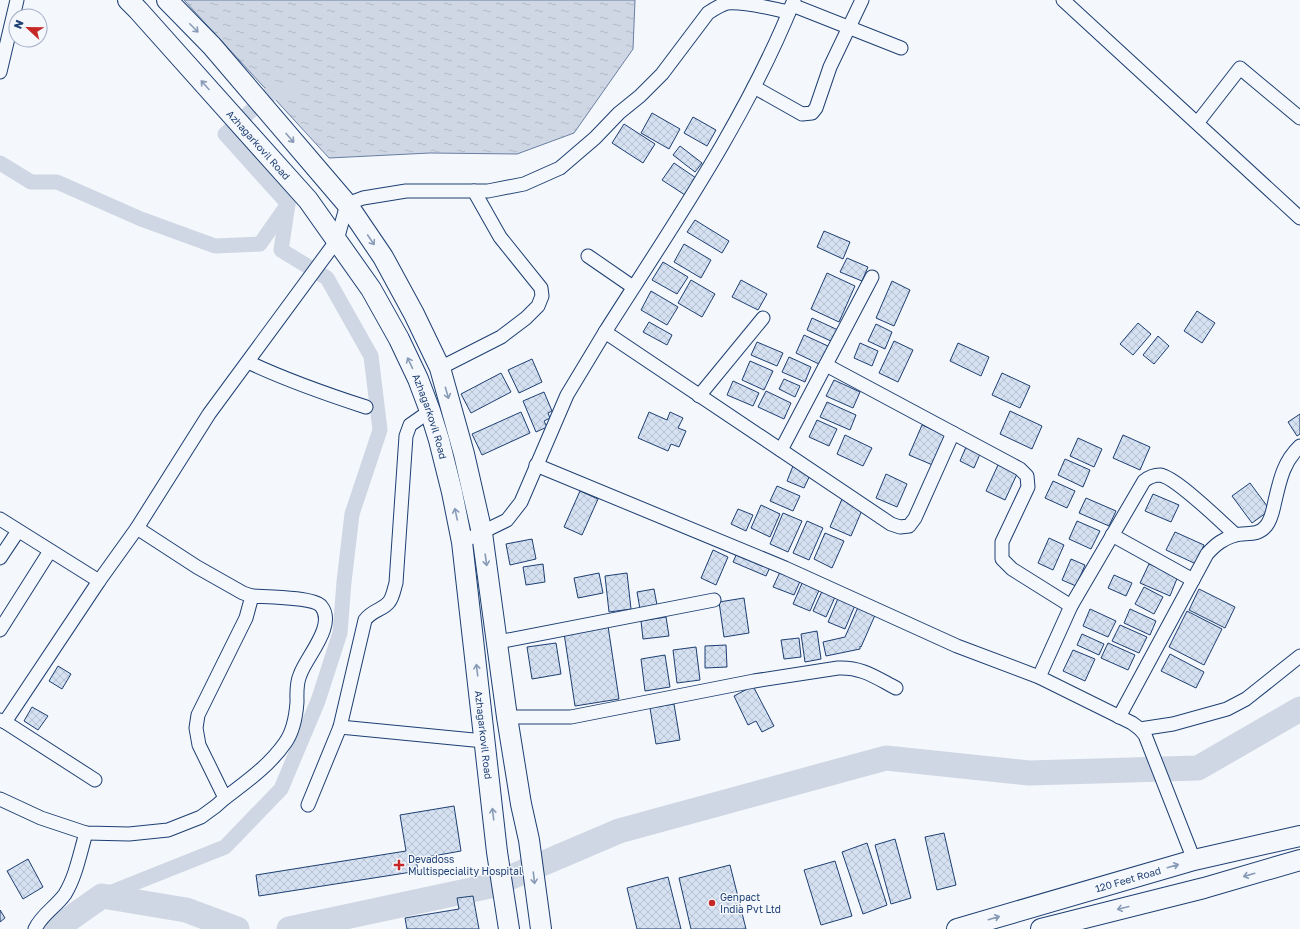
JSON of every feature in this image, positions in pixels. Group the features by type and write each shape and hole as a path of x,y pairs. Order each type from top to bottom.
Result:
{"main road":[{"name":"Azhagarkovil Road","path":"128,0 308,200 371,289 399,339 418,379 439,440 452,492 462,542 497,852 509,929"},
{"path":"166,0 212,46 347,204 383,258 414,314 440,368 464,454 482,533 507,717 521,804 529,840 541,929"},
{"name":"120 Feet Road","path":"957,929 1194,860 1300,836"},
{"path":"1271,842 1277,867"},
{"path":"1041,929 1204,888 1300,860"}],"street":[{"path":"0,72 18,0"},
{"path":"754,87 802,114 812,113 816,108 830,67 862,0"},
{"path":"1063,0 1174,102 1198,122 1300,218"},
{"path":"95,780 2,721 137,528 209,414 337,240 347,204 363,198 406,191 474,191 524,184 560,168 595,138 619,113 662,74 708,13 715,8 736,1 792,6 901,48"},
{"path":"462,542 507,520 521,502 567,395 605,332 704,177 754,87 792,6"},
{"path":"1198,122 1240,68 1300,118"},
{"path":"440,368 501,337 526,318 538,306 542,296 541,288 500,237 474,191"},
{"path":"588,256 633,288"},
{"path":"781,450 872,277"},
{"path":"700,396 762,318"},
{"path":"605,332 891,524 900,527 909,526 915,518 953,433"},
{"path":"248,362 280,377 366,407"},
{"path":"826,365 1020,469 1027,476 1028,488 1002,542 1002,559 1012,569 1071,606"},
{"path":"308,805 340,728 365,620 374,611 388,603 396,583 407,430 410,425 430,411"},
{"path":"1119,717 1207,554 1216,544 1236,535 1258,533 1266,526 1272,517 1282,474 1292,454 1300,446"},
{"path":"536,466 785,568 957,646 1039,677 1119,717 1143,732 1194,860"},
{"path":"1039,677 1071,606 1144,481 1149,476 1161,475 1175,482 1236,535"},
{"path":"0,519 99,581"},
{"path":"0,799 42,818 86,832 129,834 168,830 201,817 216,806 262,769 286,743 293,728 297,704 297,684 300,675 320,640 324,626 325,616 320,605 300,599 252,596 243,593 197,567 137,528"},
{"path":"0,558 18,531"},
{"path":"1112,535 1193,580"},
{"path":"0,630 50,551"},
{"path":"225,798 199,745 196,728 198,715 246,618 252,596"},
{"path":"498,642 714,600"},
{"path":"1143,732 1227,709 1246,699 1300,656"},
{"path":"507,717 571,717 754,681 838,668 850,668 866,672 896,688"},
{"path":"340,728 484,741"},
{"path":"35,929 42,917 64,894 71,881 86,832"}],"water":[{"path":"184,0 635,0 633,49 574,133 517,154 430,153 329,158"}],"building":[{"path":"652,113 680,129 669,149 641,133"},
{"path":"693,117 716,130 707,146 684,133"},
{"path":"624,124 655,144 643,163 612,143"},
{"path":"680,146 702,163 695,172 673,155"},
{"path":"674,163 696,178 685,195 662,180"},
{"path":"695,220 729,241 722,253 687,232"},
{"path":"824,231 850,242 843,259 817,247"},
{"path":"684,244 711,260 701,278 674,262"},
{"path":"847,258 868,267 862,281 840,272"},
{"path":"663,262 688,277 677,294 652,280"},
{"path":"827,273 855,286 839,322 811,309"},
{"path":"691,280 715,294 702,317 678,303"},
{"path":"741,280 767,294 758,310 732,297"},
{"path":"892,281 910,290 894,326 876,318"},
{"path":"651,291 678,307 667,325 641,310"},
{"path":"1197,311 1215,323 1202,343 1184,331"},
{"path":"812,318 838,330 833,342 807,330"},
{"path":"649,322 672,335 667,345 643,332"},
{"path":"1138,323 1151,334 1133,355 1120,344"},
{"path":"876,324 892,332 885,349 868,341"},
{"path":"804,335 830,347 821,365 796,353"},
{"path":"1158,336 1169,346 1154,364 1143,355"},
{"path":"894,341 913,350 898,382 879,373"},
{"path":"757,342 783,353 777,366 751,355"},
{"path":"860,343 878,351 872,366 854,358"},
{"path":"958,343 989,357 981,376 950,361"},
{"path":"789,357 811,367 805,382 782,372"},
{"path":"532,359 542,382 519,393 508,370"},
{"path":"750,361 773,371 764,390 742,380"},
{"path":"501,373 511,392 471,413 461,394"},
{"path":"1002,373 1030,386 1020,408 992,395"},
{"path":"784,379 800,386 795,397 779,389"},
{"path":"834,380 860,392 853,408 826,396"},
{"path":"733,381 759,393 753,406 727,395"},
{"path":"766,391 791,403 784,419 758,407"},
{"path":"544,392 552,411 548,413 550,418 544,421 547,427 536,432 523,401"},
{"path":"827,402 856,415 850,430 820,417"},
{"path":"1010,411 1042,426 1032,449 1000,434"},
{"path":"521,412 530,433 482,455 472,434"},
{"path":"649,412 667,420 670,412 683,418 678,428 686,431 679,447 671,444 668,451 638,438"},
{"path":"1300,414 1300,434 1297,436 1288,422"},
{"path":"817,420 837,429 829,446 809,437"},
{"path":"922,425 949,437 935,466 909,455"},
{"path":"845,435 872,448 863,466 837,454"},
{"path":"1123,435 1150,447 1140,470 1113,458"},
{"path":"1078,438 1102,449 1094,467 1070,456"},
{"path":"966,447 980,454 974,468 960,461"},
{"path":"1065,459 1090,470 1083,487 1058,475"},
{"path":"998,465 1017,474 1005,500 986,491"},
{"path":"793,466 811,473 804,488 787,481"},
{"path":"886,474 907,484 897,507 876,498"},
{"path":"1053,481 1075,491 1067,508 1045,498"},
{"path":"1250,483 1270,510 1252,523 1232,496"},
{"path":"777,486 800,496 793,511 770,501"},
{"path":"580,491 598,499 582,535 564,527"},
{"path":"1153,494 1179,505 1171,522 1145,511"},
{"path":"1086,498 1116,511 1109,526 1079,513"},
{"path":"842,499 863,508 851,536 830,527"},
{"path":"761,505 780,514 770,537 751,528"},
{"path":"738,509 753,515 746,531 731,524"},
{"path":"783,513 802,521 788,552 770,544"},
{"path":"807,521 823,528 809,560 793,553"},
{"path":"1077,521 1100,531 1091,549 1069,539"},
{"path":"1175,532 1204,545 1196,564 1166,550"},
{"path":"825,533 844,541 832,568 814,559"},
{"path":"1049,538 1064,545 1053,570 1038,563"},
{"path":"532,539 536,559 510,565 506,544"},
{"path":"713,550 728,557 716,585 701,578"},
{"path":"738,551 771,565 766,576 733,562"},
{"path":"1071,559 1085,565 1076,586 1062,580"},
{"path":"543,564 545,582 526,585 523,567"},
{"path":"1149,564 1178,576 1170,596 1140,583"},
{"path":"781,570 801,579 794,595 773,587"},
{"path":"599,573 603,593 578,598 574,578"},
{"path":"627,573 631,609 609,612 605,576"},
{"path":"1114,575 1132,583 1126,596 1108,588"},
{"path":"803,581 820,588 810,611 793,604"},
{"path":"1144,587 1163,597 1154,614 1135,604"},
{"path":"654,589 657,605 640,609 637,592"},
{"path":"823,589 836,595 826,617 813,611"},
{"path":"1199,589 1235,607 1225,628 1189,610"},
{"path":"839,596 856,603 845,629 828,622"},
{"path":"744,598 749,633 724,637 719,602"},
{"path":"859,605 876,613 861,647 860,646 860,649 826,656 823,642 845,637"},
{"path":"1090,609 1116,621 1108,637 1083,626"},
{"path":"1130,609 1156,621 1150,635 1124,623"},
{"path":"1187,611 1222,629 1204,665 1169,647"},
{"path":"666,617 669,636 643,639 641,621"},
{"path":"1120,625 1147,637 1139,653 1112,641"},
{"path":"608,626 619,699 575,706 564,633"},
{"path":"817,631 821,659 805,662 801,634"},
{"path":"1082,634 1104,644 1099,655 1077,645"},
{"path":"799,638 801,657 784,659 781,640"},
{"path":"556,643 561,674 532,679 527,647"},
{"path":"1108,643 1135,655 1128,670 1101,658"},
{"path":"726,645 727,667 705,668 705,646"},
{"path":"696,647 700,680 677,683 673,650"},
{"path":"1073,650 1095,659 1085,681 1063,671"},
{"path":"1170,654 1204,672 1196,688 1161,671"},
{"path":"665,655 670,687 645,691 641,659"},
{"path":"58,666 71,674 62,689 49,681"},
{"path":"753,686 774,726 762,732 756,721 748,725 734,696"},
{"path":"674,704 680,740 656,744 650,708"},
{"path":"32,707 48,716 38,730 24,721"},
{"path":"454,806 461,851 416,859 418,871 259,896 256,875 406,851 400,815"},
{"path":"944,833 956,885 937,890 925,837"},
{"path":"895,839 911,898 891,904 875,845"},
{"path":"867,843 887,905 863,914 842,852"},
{"path":"28,859 43,887 23,899 7,871"},
{"path":"835,861 852,916 821,925 804,870"},
{"name":"Genpact India Pvt Ltd","path":"730,865 746,929 691,929 679,878"},
{"path":"668,877 681,929 637,929 627,888"},
{"path":"473,896 479,929 407,929 405,918 459,909 457,898"},
{"path":"0,910 5,918 0,922"}],"waterway":[{"path":"0,163 31,182 57,182 141,219 215,246 260,244 288,204 225,134 270,94 290,89"},
{"path":"102,896 225,847 281,789 318,701 340,633 352,514 380,430 371,356 327,278 281,250 288,204"},
{"path":"289,929 490,886 619,831 886,758 1029,773 1198,768 1300,709"},
{"path":"55,929 102,896 186,910 237,929"}],"place":[{"name":"Devadoss Multispeciality Hospital","path":"399,865"},
{"name":"Genpact India Pvt Ltd","path":"712,903"}]}
